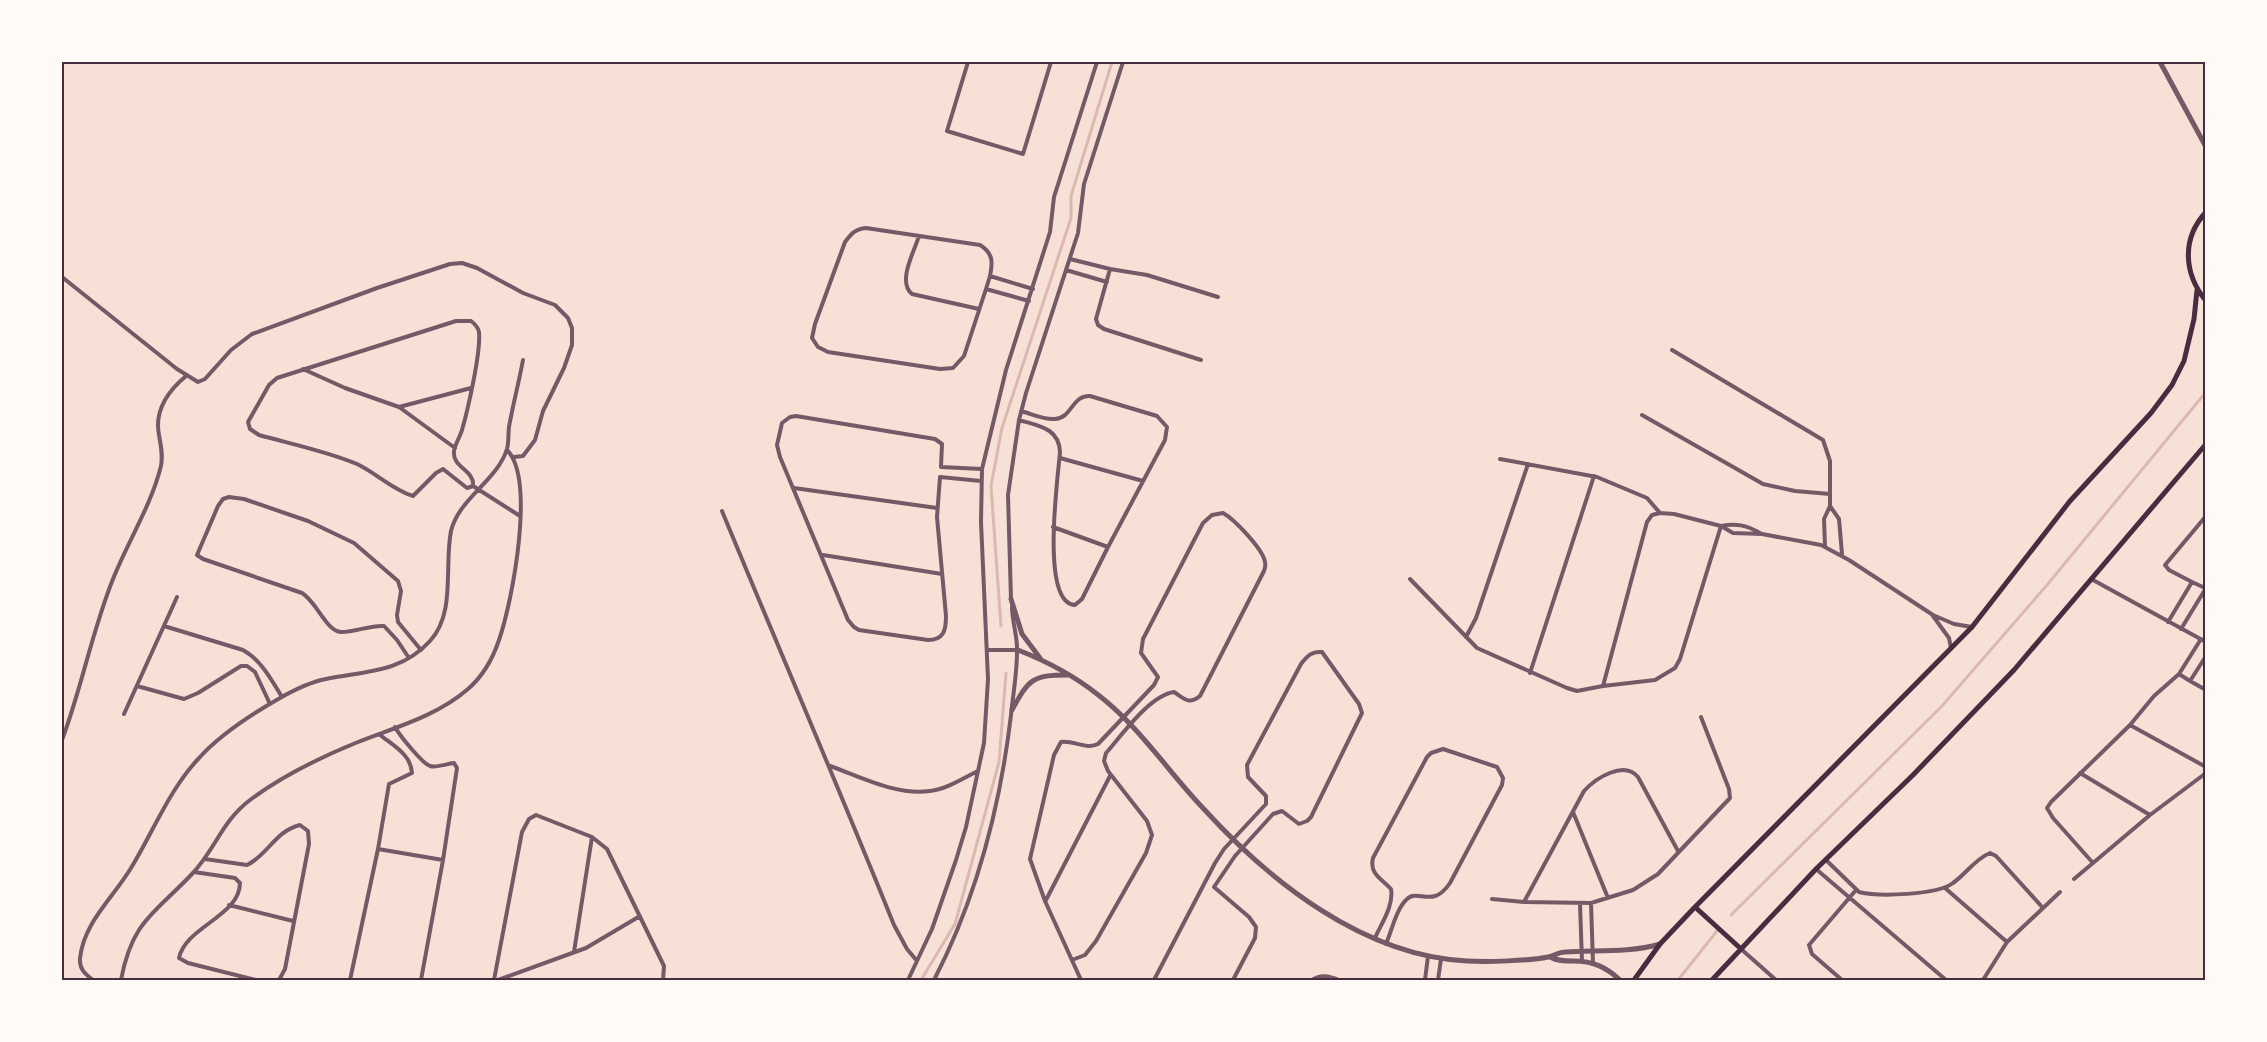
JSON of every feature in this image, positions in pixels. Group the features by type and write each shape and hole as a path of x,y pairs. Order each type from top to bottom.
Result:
{"main road":[{"path":"2205,212 2196,224 2188,245 2188,269 2205,302"},
{"path":"1634,981 1660,944 1695,907 1972,627 2070,501 2151,413 2172,385 2184,361 2190,342 2197,290"},
{"path":"1712,981 1740,948 1816,869 1913,775 2007,678 2093,580 2205,444"},
{"path":"1695,907 1740,948"}],"street":[{"path":"968,62 947,131 1023,154 1052,62"},
{"path":"908,981 939,909 956,860 979,771 988,708 982,470 1004,380 1050,232 1054,197 1097,62"},
{"path":"934,981 958,928 981,868 1004,777 1018,650 1011,599 1008,495 1019,420 1078,233 1084,184 1123,62"},
{"path":"2160,62 2204,140 2205,147"},
{"path":"866,228 975,244 985,248 992,257 990,276 964,356 953,369 828,352 814,344 812,338 815,324 845,242 854,231 866,228"},
{"path":"919,236 905,280 908,291 912,294 979,309"},
{"path":"1070,259 1110,269 1147,274 1218,297"},
{"path":"62,277 186,376 198,382 206,379 240,342 265,328 440,267 450,264 467,264 523,293 555,305 568,318 572,328 572,345 564,368 543,411 535,440 523,456 514,457"},
{"path":"1110,269 1096,320 1098,325 1104,329 1201,360"},
{"path":"1066,270 1107,282"},
{"path":"990,276 1033,289"},
{"path":"986,289 1029,301"},
{"path":"473,486 472,477 455,462 455,448 463,428 479,334 475,324 466,320 456,321 277,378 269,384 248,422 254,433 352,462 373,472 401,492 413,496 436,473 443,470 467,488 473,486 479,489 520,516"},
{"path":"1672,350 1823,440 1830,461 1830,506 1824,519 1825,547"},
{"path":"93,981 84,973 80,962 86,934 130,869 168,801 209,747 282,697 314,682 369,673 409,658 421,650 436,634 443,619 449,549 454,521 498,466 507,450 509,428 523,360"},
{"path":"303,369 345,388 399,407 455,448"},
{"path":"62,740 112,580 156,483 162,459 158,432 161,407 167,395 186,376"},
{"path":"399,407 471,388"},
{"path":"1019,420 1052,431 1058,441 1060,458 1053,526 1059,594 1066,603 1075,605 1082,599 1167,433 1165,423 1157,416 1084,396 1075,402 1067,413 1057,419 1021,411"},
{"path":"1642,415 1763,484 1795,491 1830,494"},
{"path":"796,416 935,439 942,444 940,477 938,508 945,631 939,638 928,640 859,630 848,620 780,457 777,446 782,423 796,416"},
{"path":"121,981 128,951 139,928 147,917 194,872 205,859 223,827 252,798 327,756 439,710 471,687 490,660 499,639 518,552 520,491 514,457 507,450"},
{"path":"1060,458 1143,481"},
{"path":"1500,459 1594,476 1647,498 1660,513"},
{"path":"1466,637 1476,618 1528,464"},
{"path":"941,467 982,470"},
{"path":"1530,673 1594,476"},
{"path":"940,477 981,481"},
{"path":"793,488 938,508"},
{"path":"409,658 384,626 348,632 335,631 325,621 313,602 302,593 197,555 218,506 229,496 244,499 308,521 354,543 398,581 401,591 398,622 421,650"},
{"path":"1830,506 1839,519 1842,555"},
{"path":"722,511 808,721 830,766 894,925 917,962"},
{"path":"1072,960 1085,955 1096,941 1146,852 1152,835 1147,821 1110,776 1104,757 1152,703 1163,695 1174,692 1188,701 1200,696 1264,572 1265,561 1262,553 1223,513 1212,515 1203,523 1141,644 1143,658 1155,674 1157,681 1102,741 1094,746 1066,741 1061,742 1056,749 1030,860 1045,901 1081,981"},
{"path":"1603,686 1647,522 1652,515 1660,513 1720,526 1732,533 1762,534 1825,547 1842,555 1933,615 1954,624 1972,627"},
{"path":"2181,629 2205,588 2169,570 2165,565 2205,516"},
{"path":"1720,526 1735,524 1748,526 1762,534"},
{"path":"1053,526 1108,547"},
{"path":"1410,579 1482,652 1530,673 1574,691 1655,680 1675,668 1680,659 1720,526"},
{"path":"822,555 942,574"},
{"path":"2093,580 2203,641 2179,674 2154,696 2130,725 2047,808 2052,818 2093,863"},
{"path":"2168,621 2192,582"},
{"path":"124,714 177,597"},
{"path":"1011,599 1022,634 1041,660"},
{"path":"1933,615 1949,638 1951,649"},
{"path":"164,626 250,654 264,668 282,697"},
{"path":"988,650 1018,650 1070,675 1097,694 1124,718 1202,808 1243,848 1315,906 1374,939 1428,956 1492,961 1550,957 1563,952 1640,949 1660,944"},
{"path":"1154,981 1224,849 1266,804 1266,796 1248,777 1247,765 1301,664 1310,654 1316,651 1322,652 1359,704 1361,719 1307,821 1299,824 1282,812 1277,812 1224,870 1214,887"},
{"path":"2190,681 2205,656"},
{"path":"137,686 184,699 244,666 253,669 270,704"},
{"path":"2179,674 2205,690"},
{"path":"1012,710 1029,683 1042,675 1070,675"},
{"path":"1492,899 1592,903 1647,882 1658,874 1728,802 1731,795 1701,717"},
{"path":"2130,725 2205,767"},
{"path":"395,727 401,737 427,765 436,767 454,763 457,768 421,981"},
{"path":"350,981 378,849 389,784 412,773 410,761 406,756 379,734"},
{"path":"1374,939 1389,907 1392,893 1391,889 1374,873 1373,858 1426,758 1438,750 1450,750 1497,767 1503,778 1502,785 1446,890 1435,897 1413,896 1406,900 1386,944"},
{"path":"830,766 886,786 916,792 944,787 979,771"},
{"path":"1524,902 1584,791 1595,781 1620,770 1630,770 1638,777 1678,851"},
{"path":"2074,879 2150,814 2205,772"},
{"path":"2080,773 2150,814"},
{"path":"1045,901 1110,776"},
{"path":"1573,812 1608,898"},
{"path":"496,981 525,824 536,815 592,837 607,849 664,966 663,981"},
{"path":"205,859 247,865 286,831 296,826 304,827 308,831 309,844 285,969 279,981"},
{"path":"573,953 592,837"},
{"path":"378,849 443,860"},
{"path":"1826,860 1856,890 1866,893 1894,894 1945,888 1979,859 1990,853 1996,856 2043,908"},
{"path":"1816,869 1946,981"},
{"path":"194,872 237,880 240,883 239,892 229,905 187,942 179,958 188,963 256,981"},
{"path":"1204,884 1214,887 1249,917 1256,927 1255,938 1233,981"},
{"path":"1945,888 2007,942"},
{"path":"1842,981 1812,954 1809,945 1856,890"},
{"path":"1983,981 2007,942 2060,892"},
{"path":"1592,903 1593,963"},
{"path":"1580,904 1582,961"},
{"path":"229,905 293,921"},
{"path":"496,981 597,943 640,916"},
{"path":"1740,948 1776,981"},
{"path":"1425,981 1428,956"},
{"path":"1550,957 1557,961 1582,961 1603,966 1620,981"},
{"path":"1438,981 1442,958"},
{"path":"1312,981 1319,976 1339,981"}],"waterway":[{"path":"1001,626 991,486 1002,428 1071,218 1071,196 1112,62"},
{"path":"1731,915 1942,706 2047,585 2206,392"},
{"path":"921,980 955,924 999,762 1006,673"},
{"path":"1678,980 1717,931"}]}
